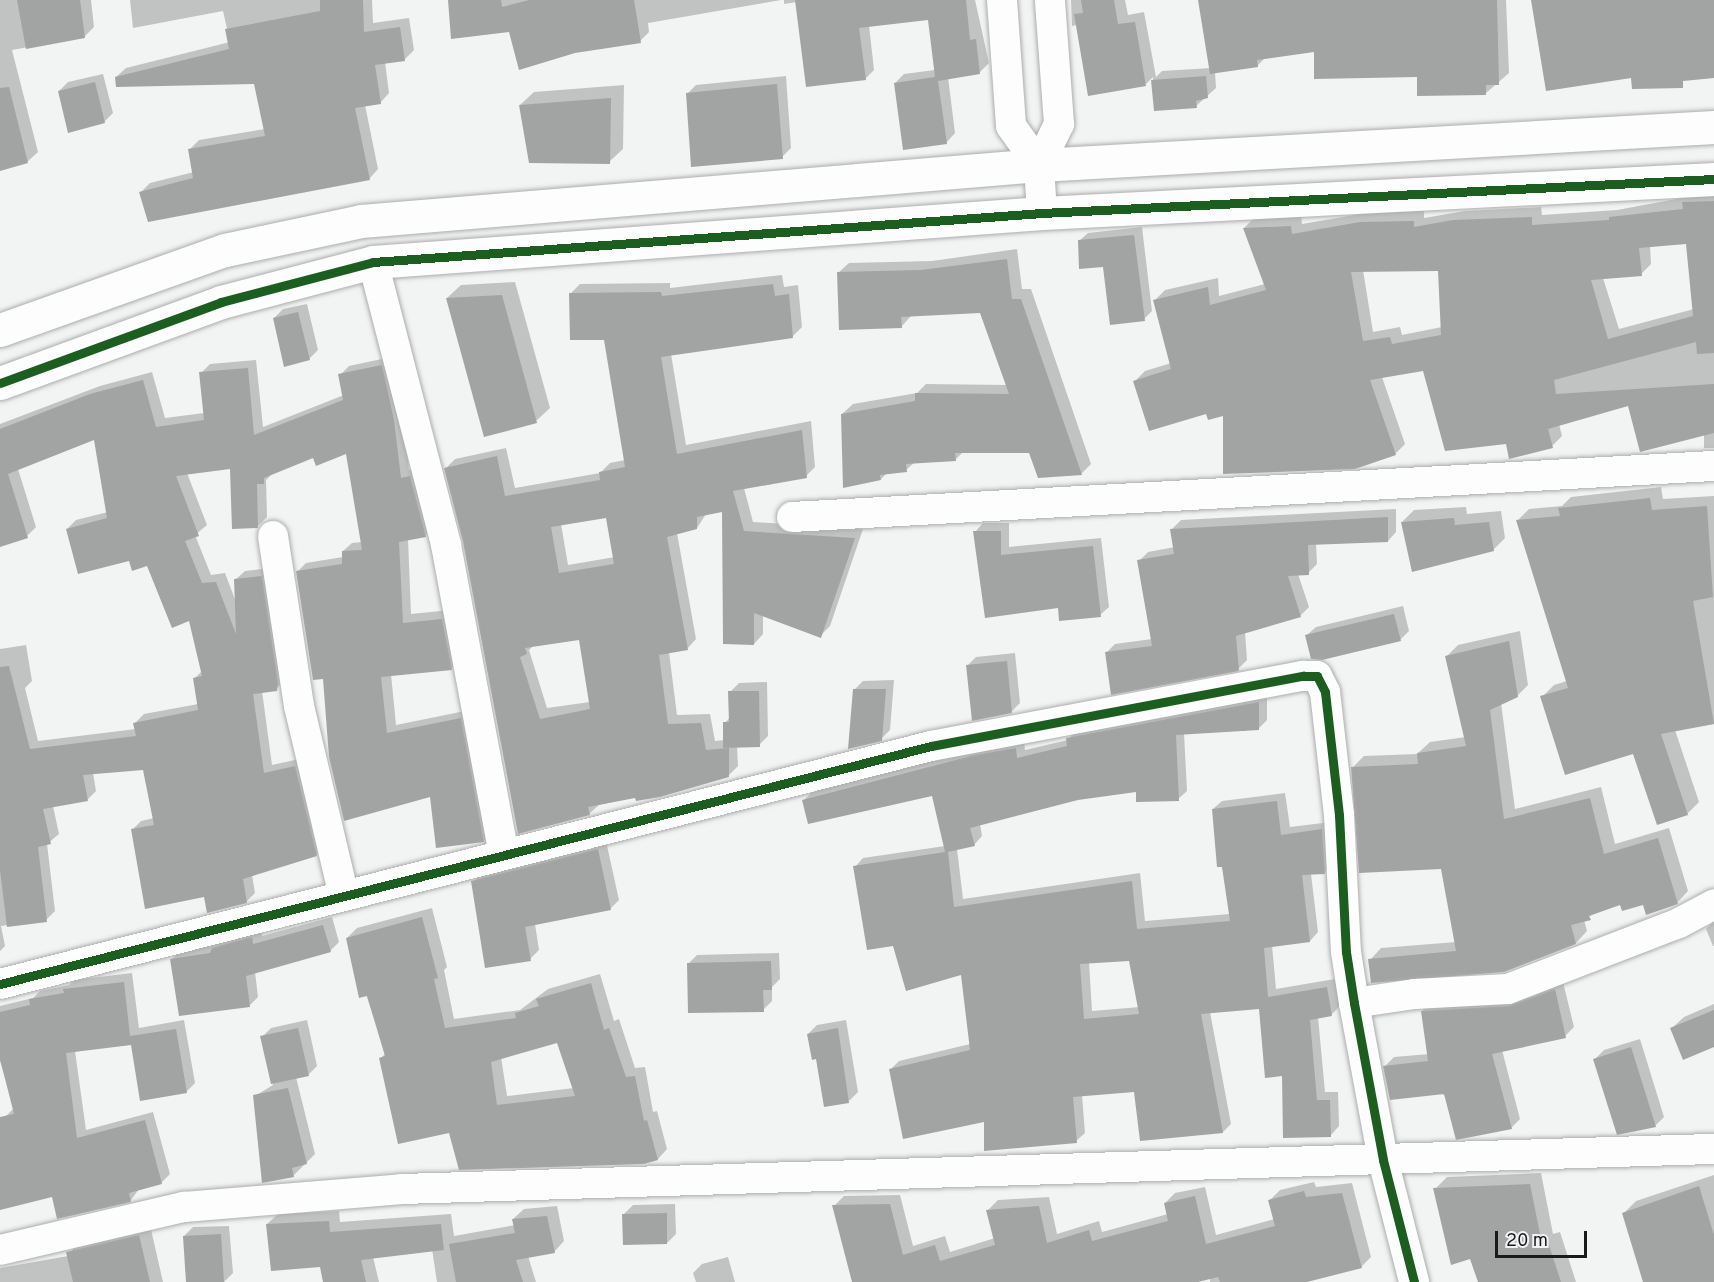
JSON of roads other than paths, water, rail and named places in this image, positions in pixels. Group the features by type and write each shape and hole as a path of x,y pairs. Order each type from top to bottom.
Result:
{"street":[{"path":"1002,0 1011,126 1039,165"},
{"path":"1042,213 1039,165 1059,124 1050,0"},
{"path":"0,330 225,250 361,221 1039,165 1714,127"},
{"path":"0,383 220,302 374,262 1042,213 1714,179"},
{"path":"374,262 446,545 504,854"},
{"path":"792,518 1714,466"},
{"path":"273,536 299,706 344,896"},
{"path":"0,984 931,746 1303,676 1317,676 1325,692 1339,815 1346,952 1354,1003 1383,1160 1414,1282"},
{"path":"1354,1003 1414,994 1508,989 1679,923 1714,904"},
{"path":"0,1250 184,1208 402,1189 1714,1149"}]}
